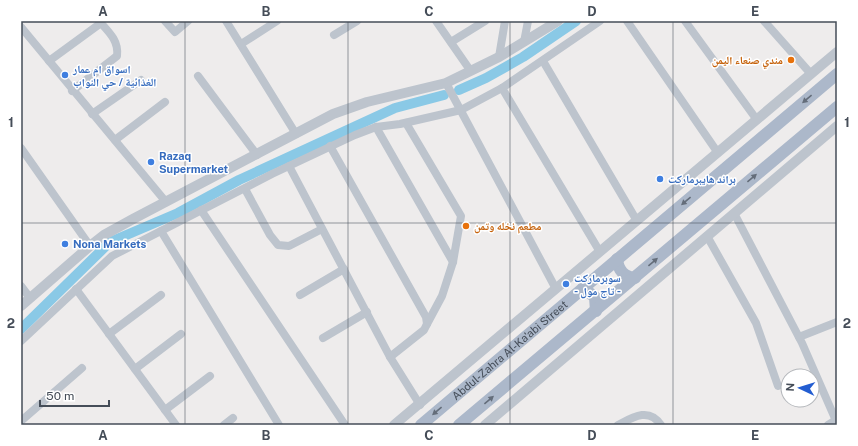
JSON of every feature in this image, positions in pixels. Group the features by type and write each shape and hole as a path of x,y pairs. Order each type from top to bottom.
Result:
{"main road":[{"name":"Abdul-Zahra Al-Ka'abi Street","path":"421,425 837,74"},
{"path":"459,425 837,107"},
{"path":"617,259 622,273 626,276 635,278"},
{"path":"583,288 595,296 596,311"}],"street":[{"path":"165,21 175,32 188,21"},
{"path":"226,21 296,134"},
{"path":"241,44 277,21"},
{"path":"334,35 357,21"},
{"path":"436,21 470,70"},
{"path":"452,42 485,21"},
{"path":"499,57 505,21"},
{"path":"524,42 528,21"},
{"path":"21,306 104,235 166,202 333,114 367,102 446,83 499,57 558,21"},
{"path":"21,341 112,256 330,146 376,127 406,123 461,110 502,88 600,21"},
{"path":"627,21 718,153"},
{"path":"686,21 757,120"},
{"path":"764,21 810,74"},
{"path":"49,61 100,22 114,38 118,47 117,56 72,91"},
{"path":"21,28 166,202"},
{"path":"394,425 420,405 837,52"},
{"path":"543,61 636,222"},
{"path":"198,76 257,155"},
{"path":"92,114 141,80"},
{"path":"446,83 556,289"},
{"path":"502,88 600,252"},
{"path":"115,140 164,102"},
{"path":"390,357 424,330 442,296 453,262 461,216 406,123"},
{"path":"485,425 837,126"},
{"path":"376,127 453,262"},
{"path":"330,146 426,316 427,324"},
{"path":"21,148 90,246"},
{"path":"289,166 390,357 420,405"},
{"path":"245,189 270,235 278,245 289,246 322,229"},
{"path":"202,210 345,425"},
{"path":"734,213 799,336 837,422 828,425"},
{"path":"161,231 280,425"},
{"path":"707,236 756,323 778,386"},
{"path":"300,295 344,269"},
{"path":"21,286 30,298"},
{"path":"76,289 176,425"},
{"path":"109,334 161,294"},
{"path":"323,338 367,312"},
{"path":"799,336 837,322"},
{"path":"135,369 181,334"},
{"path":"21,422 82,368"},
{"path":"165,410 210,376"},
{"path":"618,425 637,415 645,414 657,420 661,425"},
{"path":"224,425 233,418"}],"waterway":[{"path":"459,90 486,78 523,57 576,21"},
{"path":"21,329 110,242 178,213 239,180 395,108 444,95"}],"place":[{"name":"مندي صنعاء اليمن","path":"791,60"},
{"name":"اسواق ام عمار الغذائية / حي النواب","path":"65,75"},
{"name":"Razaq Supermarket","path":"151,162"},
{"name":"براند هايبرماركت","path":"660,179"},
{"name":"مطعم نخله وتمن","path":"466,226"},
{"name":"Nona Markets","path":"65,244"},
{"name":"سوبرماركت - تاج مول -","path":"566,284"}]}
